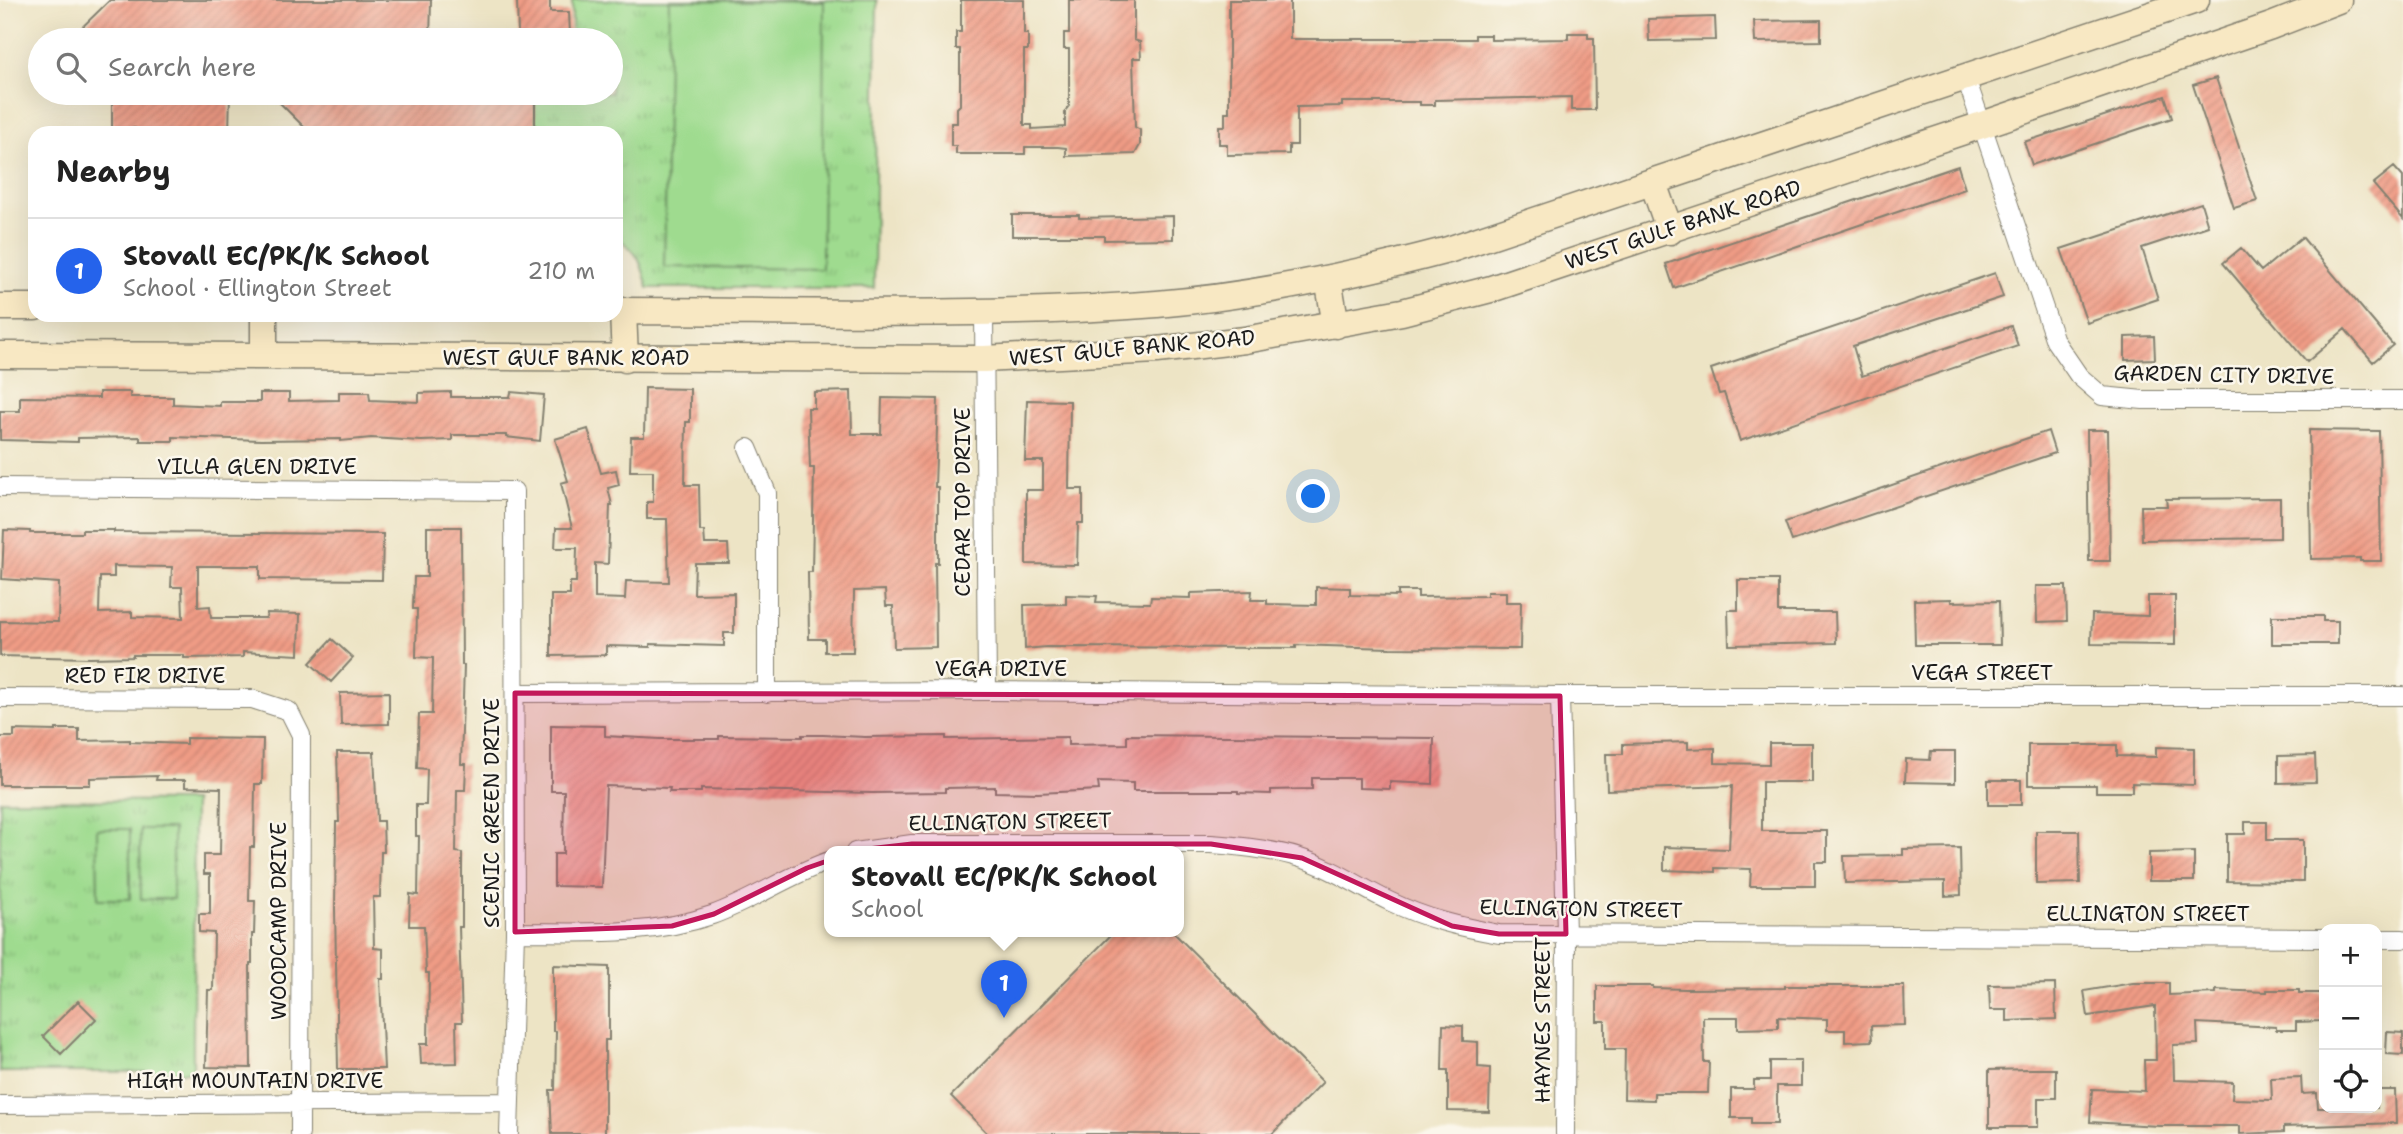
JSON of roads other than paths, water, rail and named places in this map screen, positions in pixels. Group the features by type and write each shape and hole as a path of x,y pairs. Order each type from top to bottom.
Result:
{"main road":[{"name":"WEST GULF BANK ROAD","path":"623,311 984,312 1158,304 1328,279 1448,250 2196,0"},
{"name":"WEST GULF BANK ROAD","path":"0,355 984,359 1157,350 1245,340 1402,312 1491,289 1982,125 2271,26 2337,0"},
{"path":"1653,183 1670,230"},
{"path":"1328,279 1336,325"},
{"path":"0,307 28,307"},
{"path":"264,322 264,356"},
{"path":"621,322 625,359"}],"street":[{"name":"GARDEN CITY DRIVE","path":"1966,78 2055,341 2079,376 2102,396 2143,400 2403,400"},
{"name":"CEDAR TOP DRIVE","path":"984,312 987,691"},
{"path":"748,448 767,493 767,693"},
{"name":"VILLA GLEN DRIVE","path":"0,487 514,491"},
{"name":"SCENIC GREEN DRIVE","path":"509,1134 515,932 514,491"},
{"name":"VEGA DRIVE","path":"515,693 987,691 1560,696"},
{"name":"VEGA STREET","path":"1560,696 2403,696"},
{"name":"HAYNES STREET","path":"1560,696 1566,934 1565,1134"},
{"name":"RED FIR DRIVE","path":"0,698 252,699 289,711"},
{"name":"WOODCAMP DRIVE","path":"289,711 301,735 300,1134"},
{"name":"ELLINGTON STREET","path":"898,846 1211,844 1257,847 1302,858 1338,873 1388,901 1452,926 1499,934 2319,938"},
{"path":"515,932 630,932 672,926 714,914 807,868 824,863"},
{"path":"2382,939 2403,939"},
{"name":"HIGH MOUNTAIN DRIVE","path":"0,1105 510,1102"}],"place":[{"name":"Stovall EC/PK/K School","path":"1004,1018"}]}
